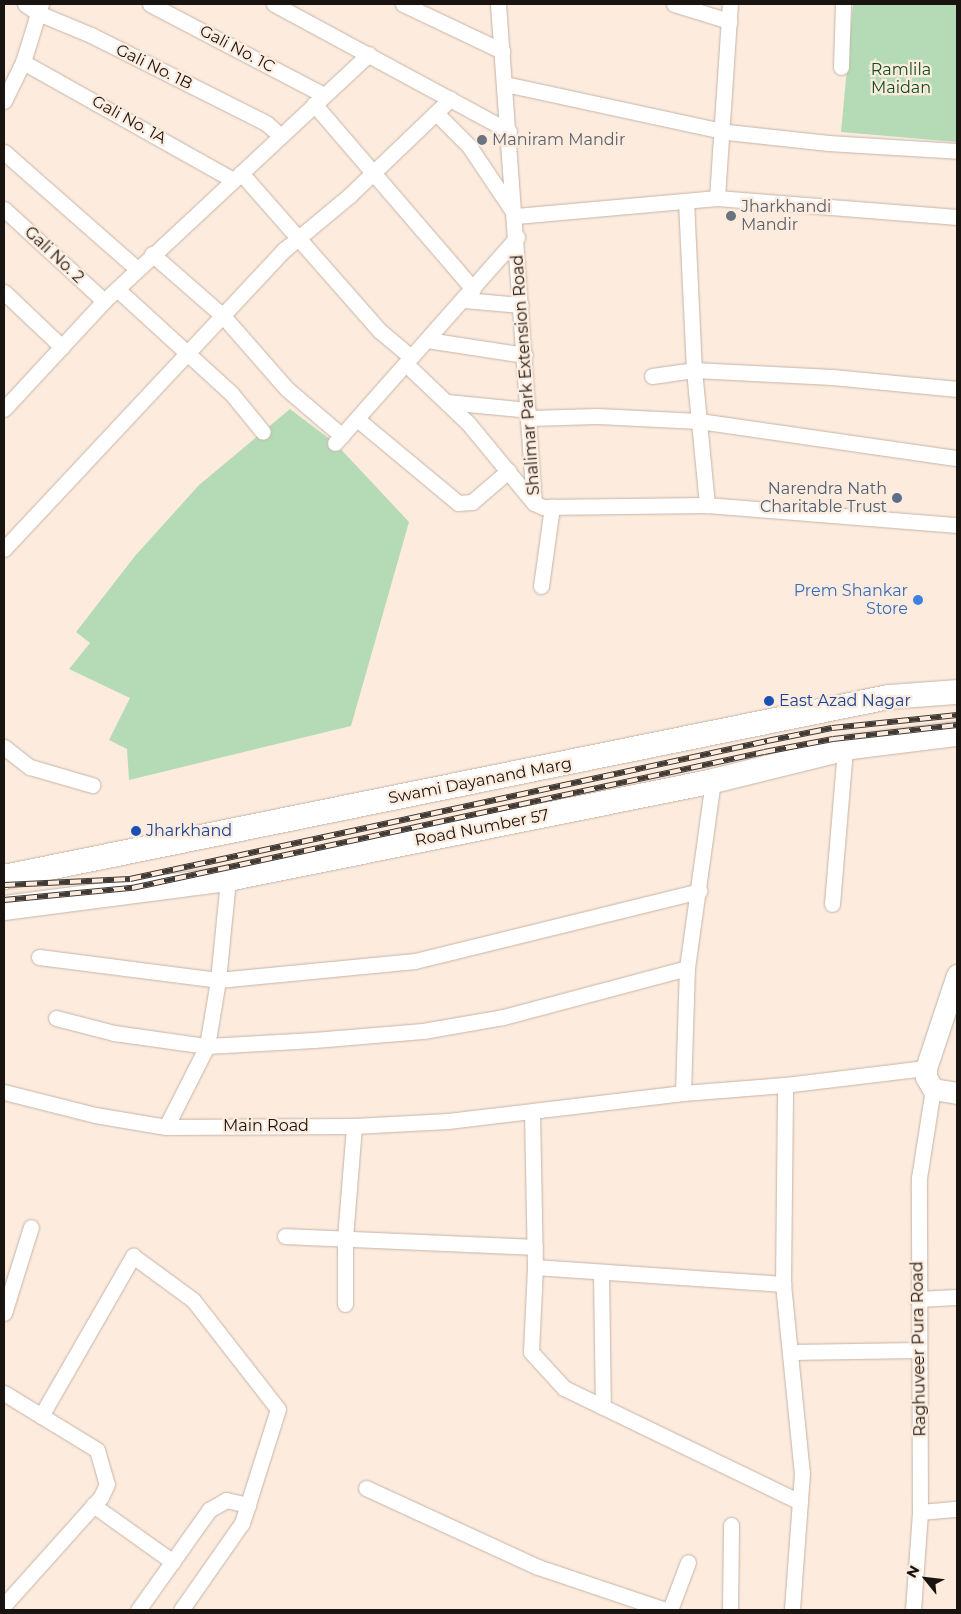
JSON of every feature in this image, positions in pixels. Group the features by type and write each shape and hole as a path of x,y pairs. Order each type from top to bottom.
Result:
{"main road":[{"name":"Swami Dayanand Marg","path":"4,877 889,697 957,692"},
{"name":"Road Number 57","path":"4,908 228,879 712,781 845,749 957,734"}],"street":[{"name":"Gali No. 1B","path":"25,4 39,8 266,123 280,135"},
{"name":"Gali No. 1C","path":"150,4 319,100"},
{"path":"274,4 508,131"},
{"path":"403,4 502,51"},
{"name":"Shalimar Park Extension Road","path":"498,4 516,216 534,504 552,507 707,505 957,525"},
{"path":"674,4 729,21"},
{"path":"717,198 730,4"},
{"path":"841,67 843,4"},
{"path":"4,100 23,62 39,8"},
{"path":"5,406 104,301 152,254 369,54"},
{"name":"Gali No. 1A","path":"23,62 237,176 300,237 380,331 447,402 508,471 534,504"},
{"path":"505,84 722,130 828,143 957,151"},
{"path":"4,549 300,237 373,173 450,99"},
{"path":"319,100 373,173 468,294 521,305"},
{"path":"436,113 469,146 516,216 717,198 957,218"},
{"path":"4,152 137,269"},
{"path":"686,201 694,370 707,505"},
{"name":"Gali No. 2","path":"4,208 104,301"},
{"path":"152,254 223,316 287,389 338,440 517,237"},
{"path":"117,290 231,393 263,432"},
{"path":"4,292 62,347"},
{"path":"427,340 525,355"},
{"path":"652,376 694,370 832,377 957,389"},
{"path":"447,402 529,414 699,421 957,458"},
{"path":"356,419 458,502 472,502 508,471"},
{"path":"540,586 552,507"},
{"path":"4,748 30,767 92,785"},
{"path":"832,904 845,749"},
{"path":"683,1093 687,968 700,891 712,781"},
{"path":"166,1127 207,1046 218,980 228,879"},
{"path":"39,957 218,980 415,961 700,891"},
{"path":"56,1018 114,1033 207,1046 423,1031 503,1017 687,968"},
{"path":"957,975 950,1020 926,1068 933,1088 957,1093"},
{"name":"Main Road","path":"4,1092 95,1115 166,1127 354,1126 448,1121 683,1093 785,1085 926,1068"},
{"path":"785,1085 783,1284 802,1473 792,1610"},
{"name":"Raghuveer Pura Road","path":"913,1610 920,1512 917,1299 919,1178 933,1088"},
{"path":"532,1112 535,1267 531,1352 564,1388 800,1502"},
{"path":"345,1304 345,1238 354,1126"},
{"path":"4,1313 31,1227"},
{"path":"285,1236 535,1247"},
{"path":"41,1416 133,1256 193,1300 278,1409 242,1523 181,1610"},
{"path":"535,1267 783,1284"},
{"path":"600,1272 603,1407"},
{"path":"917,1299 957,1297"},
{"path":"791,1352 918,1350"},
{"path":"4,1393 97,1450 107,1484 94,1506 4,1605"},
{"path":"366,1488 538,1567 666,1610"},
{"path":"138,1610 210,1510 226,1500 248,1505"},
{"path":"94,1506 173,1562"},
{"path":"920,1512 957,1510"},
{"path":"730,1610 731,1525"},
{"path":"670,1610 688,1562"}],"green space":[{"name":"Ramlila Maidan","path":"853,4 957,4 957,142 841,132"},
{"path":"290,409 335,443 409,522 351,726 129,780 127,749 109,740 130,698 69,669 90,643 76,632 135,556 199,485"}],"railway":[{"path":"4,885 130,879 832,728 957,715"},
{"path":"4,900 132,888 764,752 833,739 957,725"}],"place":[{"name":"Maniram Mandir","path":"482,140"},
{"name":"Jharkhandi Mandir","path":"731,216"},
{"name":"Narendra Nath Charitable Trust","path":"897,498"},
{"name":"Prem Shankar Store","path":"918,600"},
{"name":"East Azad Nagar","path":"769,701"},
{"name":"Jharkhand","path":"136,831"}]}
